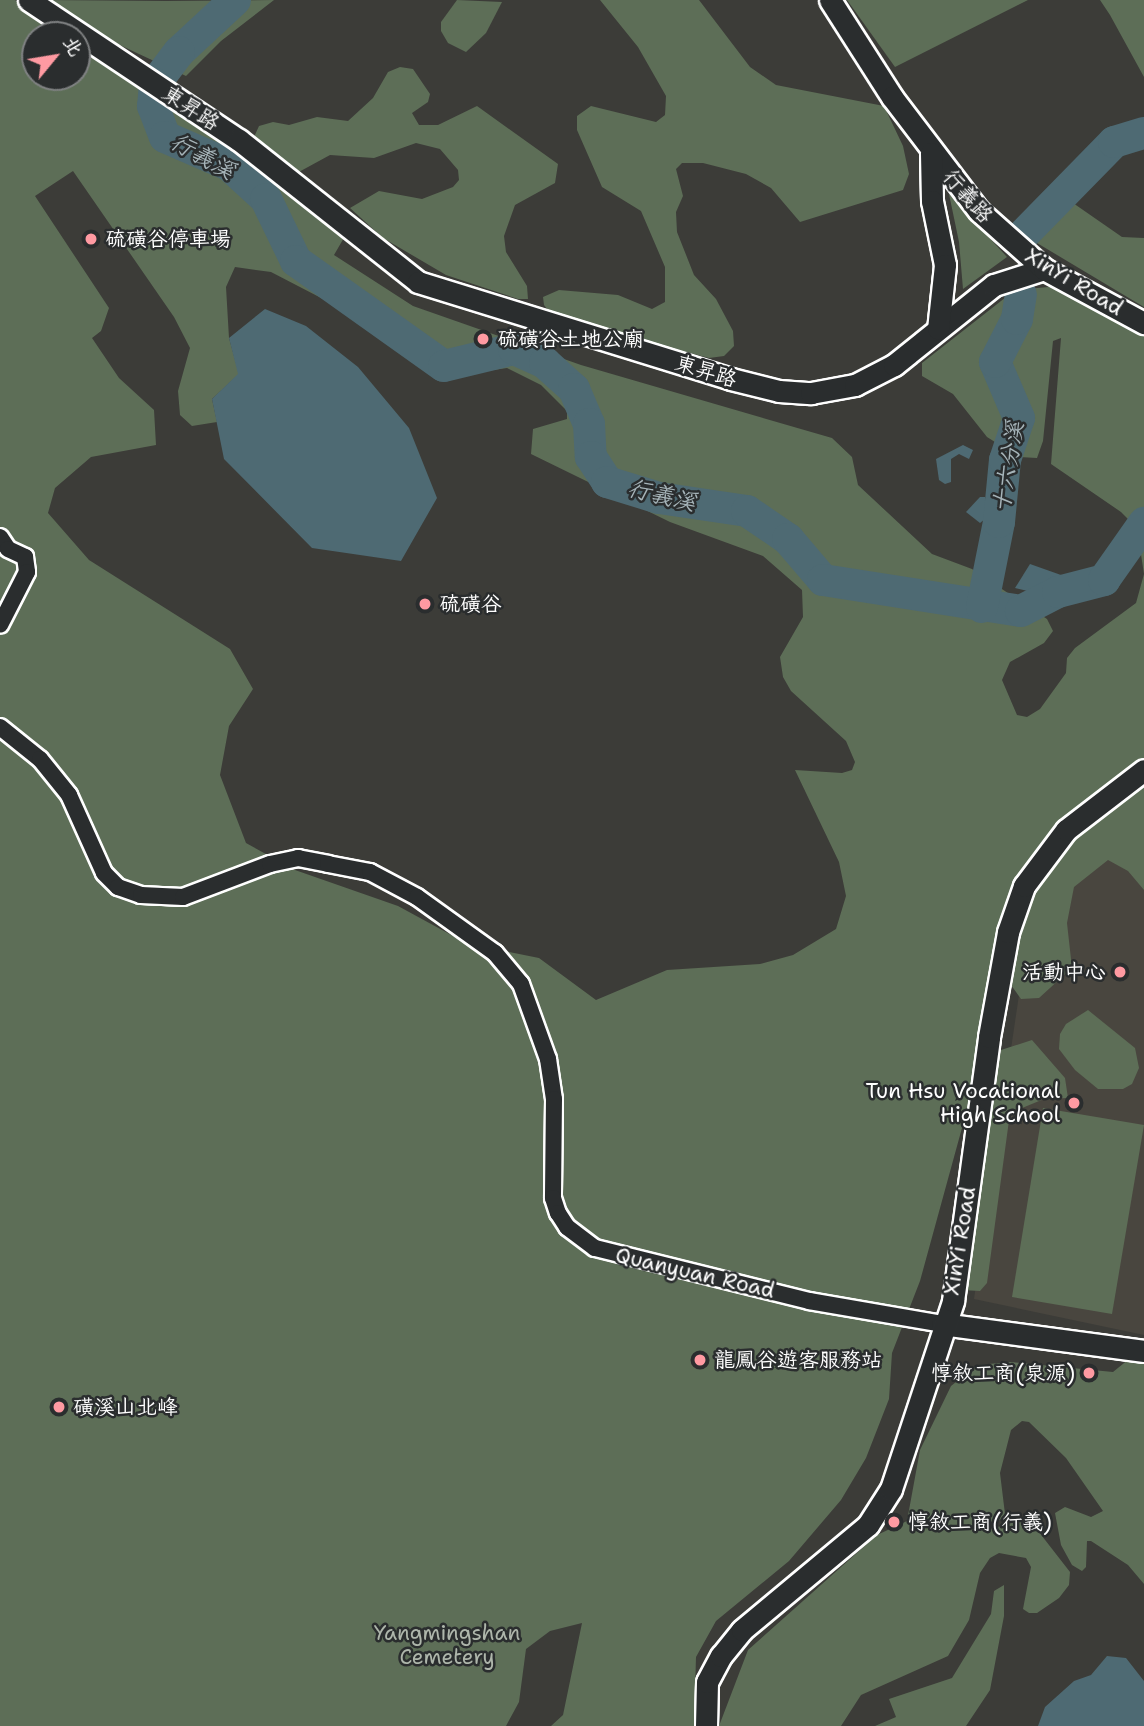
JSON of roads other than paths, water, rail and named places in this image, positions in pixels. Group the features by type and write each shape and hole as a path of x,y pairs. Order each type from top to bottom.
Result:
{"street":[{"name":"東昇路","path":"29,0 239,139 418,282 779,391 832,391 855,385 894,365 994,285 1044,269"},
{"path":"830,0 932,153 932,201 945,265 937,329"},
{"name":"行義路","path":"932,153 979,211 1044,269"},
{"name":"XinYi Road","path":"1044,269 1144,323"},
{"path":"0,537 8,549 25,557 27,572 0,625"},
{"name":"Quanyuan Road","path":"0,727 40,759 69,795 104,873 118,887 141,895 183,897 270,864 308,860 370,872 417,897 495,953 521,984 548,1059 554,1098 553,1198 558,1213 567,1227 595,1248 809,1301 942,1324 1144,1351"},
{"name":"XinYi Road","path":"706,1726 707,1682 735,1638 867,1525 886,1497 903,1460 942,1324 953,1301 1008,932 1024,886 1066,830 1144,770"}],"water":[{"path":"265,309 306,326 358,367 409,428 437,498 401,561 312,548 224,459 212,399 238,374 229,338"},
{"path":"963,445 973,450 969,459 959,454 951,459 951,482 945,484 939,480 936,459"},
{"path":"980,497 985,497 990,515 980,523 966,512"},
{"path":"1030,564 1061,575 1060,586 1032,592 1015,588"},
{"path":"1107,1656 1126,1658 1144,1681 1144,1726 1038,1726 1045,1707 1074,1681 1091,1675"}],"waterway":[{"name":"行義溪","path":"235,0 179,52 155,84 153,106 165,137 229,165 266,199 296,261 444,366 514,349 545,363 574,389 589,424 591,457 607,482 659,498 747,511 788,539 823,580 1021,611 1058,592 1104,580 1144,523"},
{"name":"十六分溪","path":"1025,233 1114,142 1144,133"},
{"name":"十六分溪","path":"982,607 999,522 1005,460 1019,418 995,362 1017,319 1021,294"}],"place":[{"name":"硫磺谷停車場","path":"91,239"},
{"name":"硫磺谷土地公廟","path":"483,339"},
{"name":"硫磺谷","path":"425,604"},
{"name":"活動中心","path":"1120,972"},
{"name":"Tun Hsu Vocational High School","path":"1074,1103"},
{"name":"龍鳳谷遊客服務站","path":"700,1360"},
{"name":"惇敘工商(泉源)","path":"1089,1373"},
{"name":"磺溪山北峰","path":"59,1407"},
{"name":"惇敘工商(行義)","path":"894,1522"}],"park label":[{"name":"Yangmingshan Cemetery","path":"447,1645"}]}
